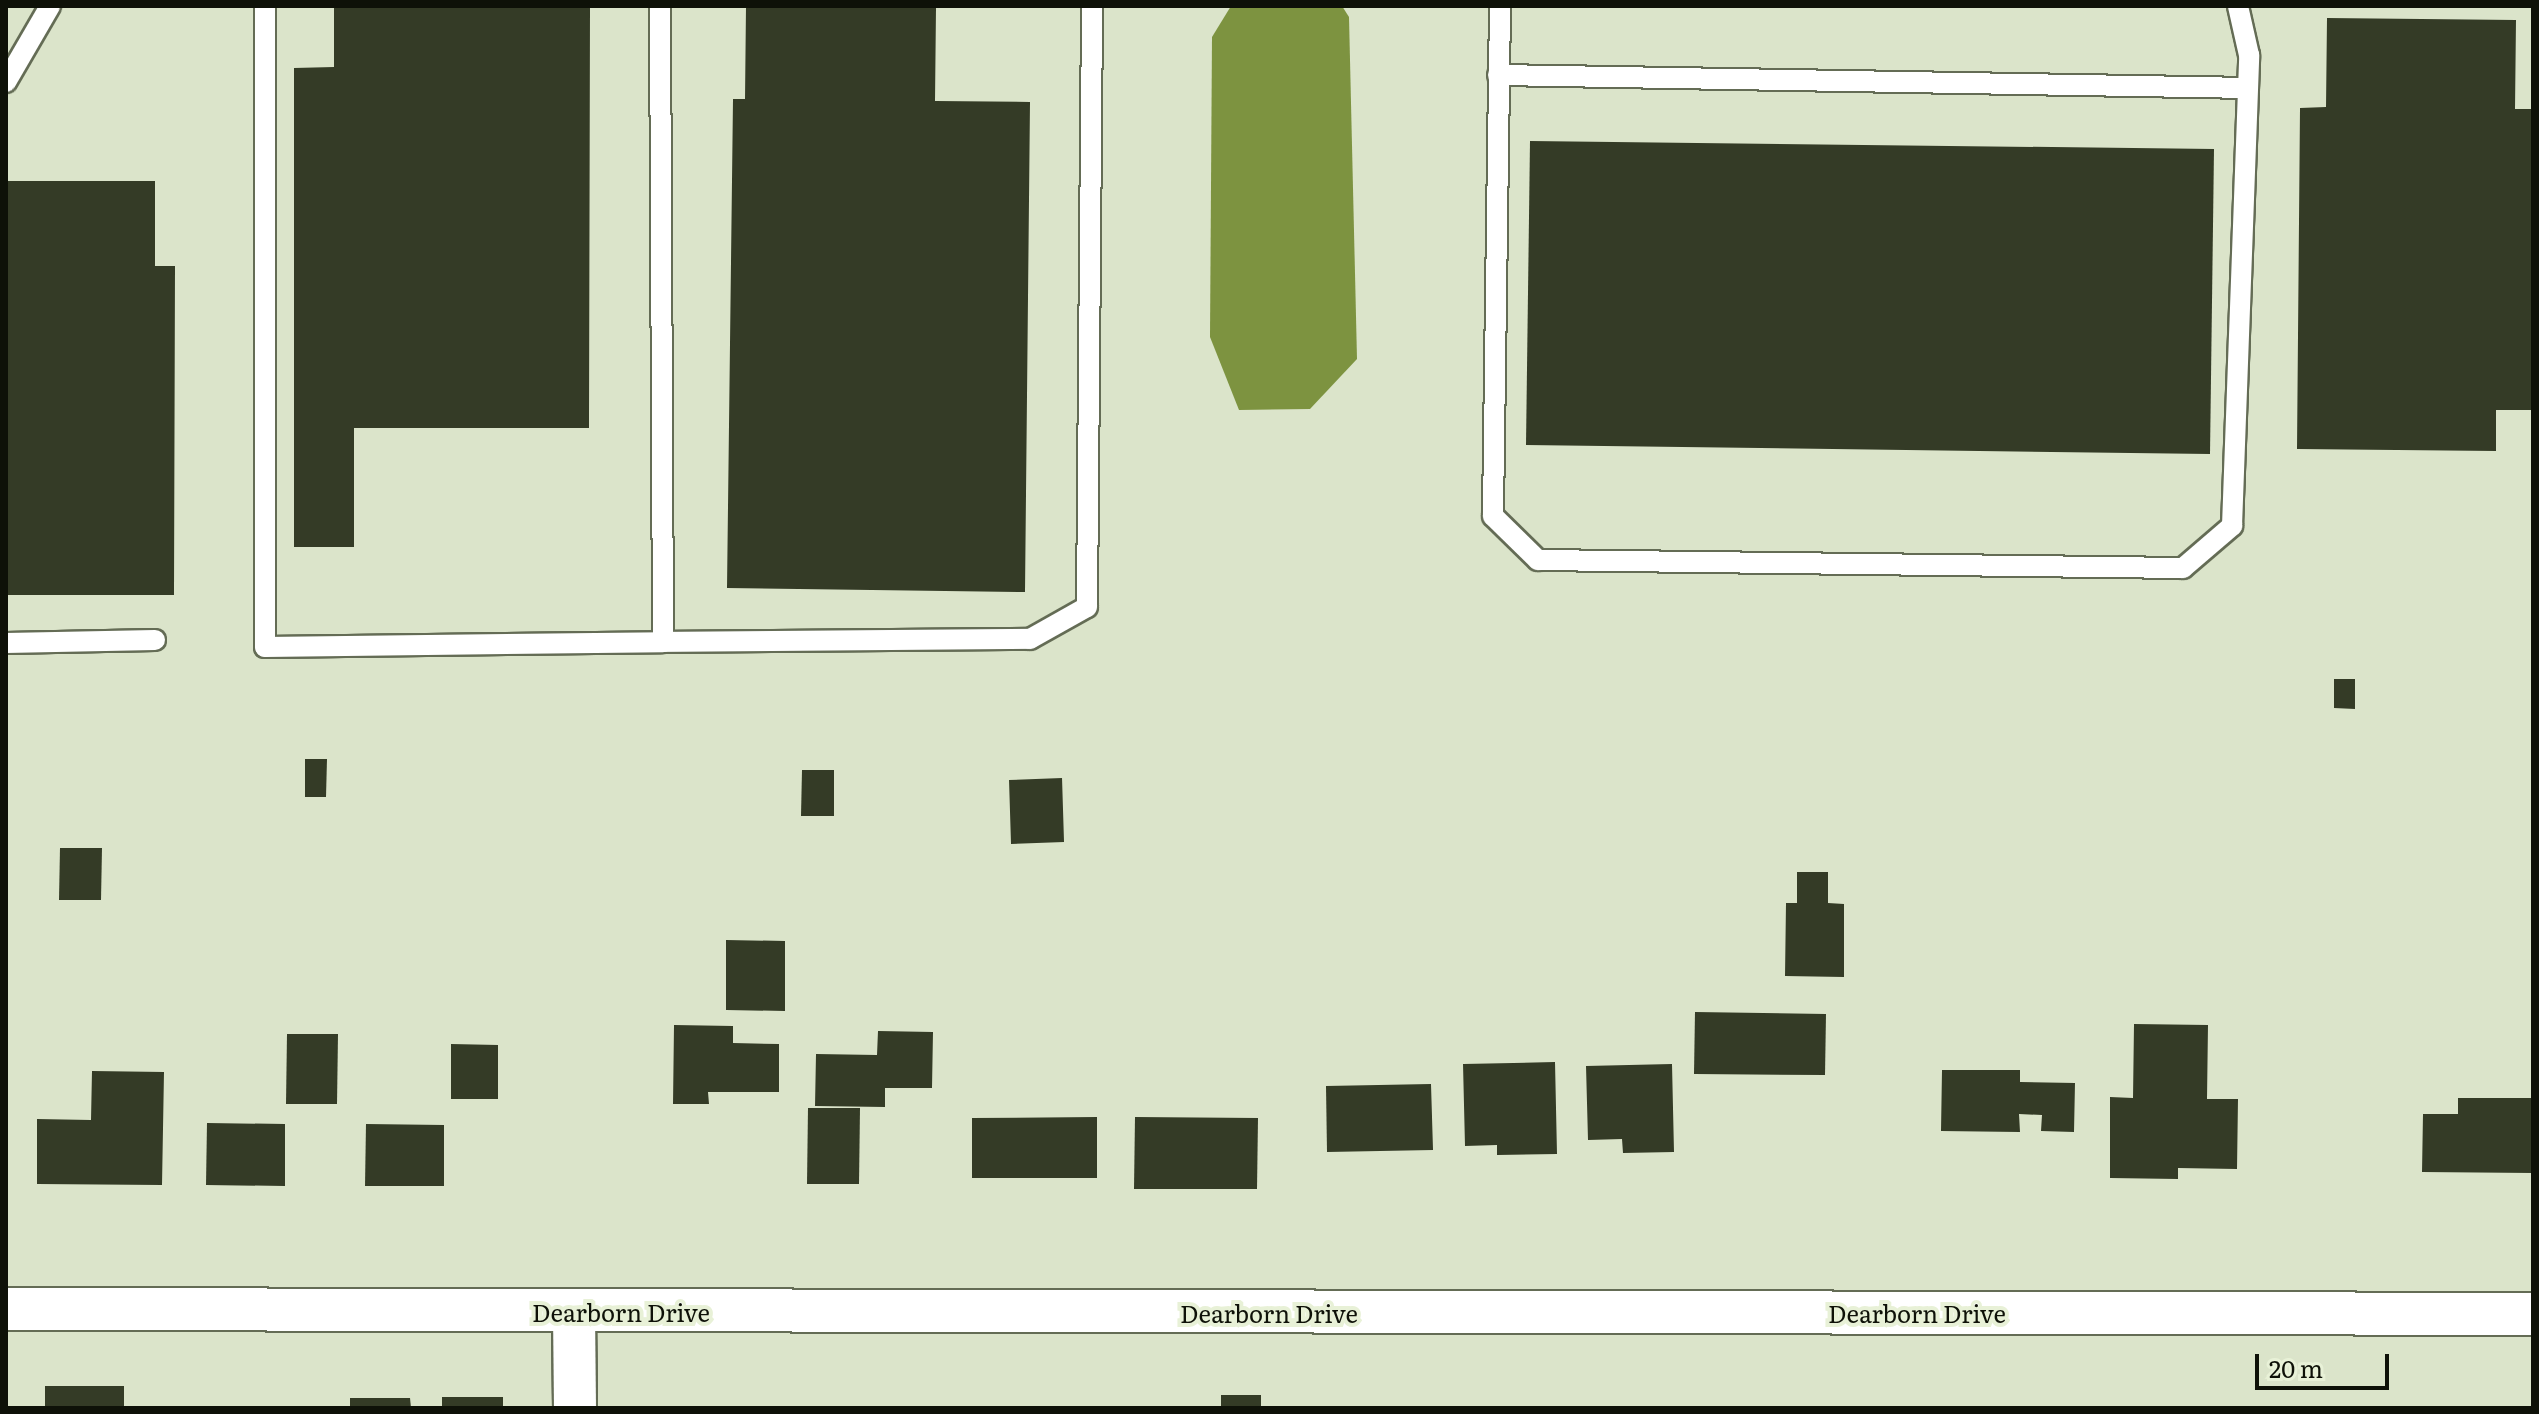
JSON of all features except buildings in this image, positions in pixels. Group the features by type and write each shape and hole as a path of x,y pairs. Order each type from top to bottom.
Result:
{"street":[{"name":"Dearborn Drive","path":"6,1309 2533,1314"},
{"path":"574,1312 575,1408"}],"lane":[{"path":"6,82 50,6"},
{"path":"265,6 265,647 1030,639 1087,607 1092,6"},
{"path":"660,6 663,642"},
{"path":"1500,6 1493,516 1538,560 2183,568 2232,526 2249,55 2238,6"},
{"path":"1498,75 2247,88"},
{"path":"6,643 155,640"}],"shaded area":[{"path":"1231,6 1342,6 1349,17 1357,359 1310,409 1239,410 1210,337 1212,37"}]}
